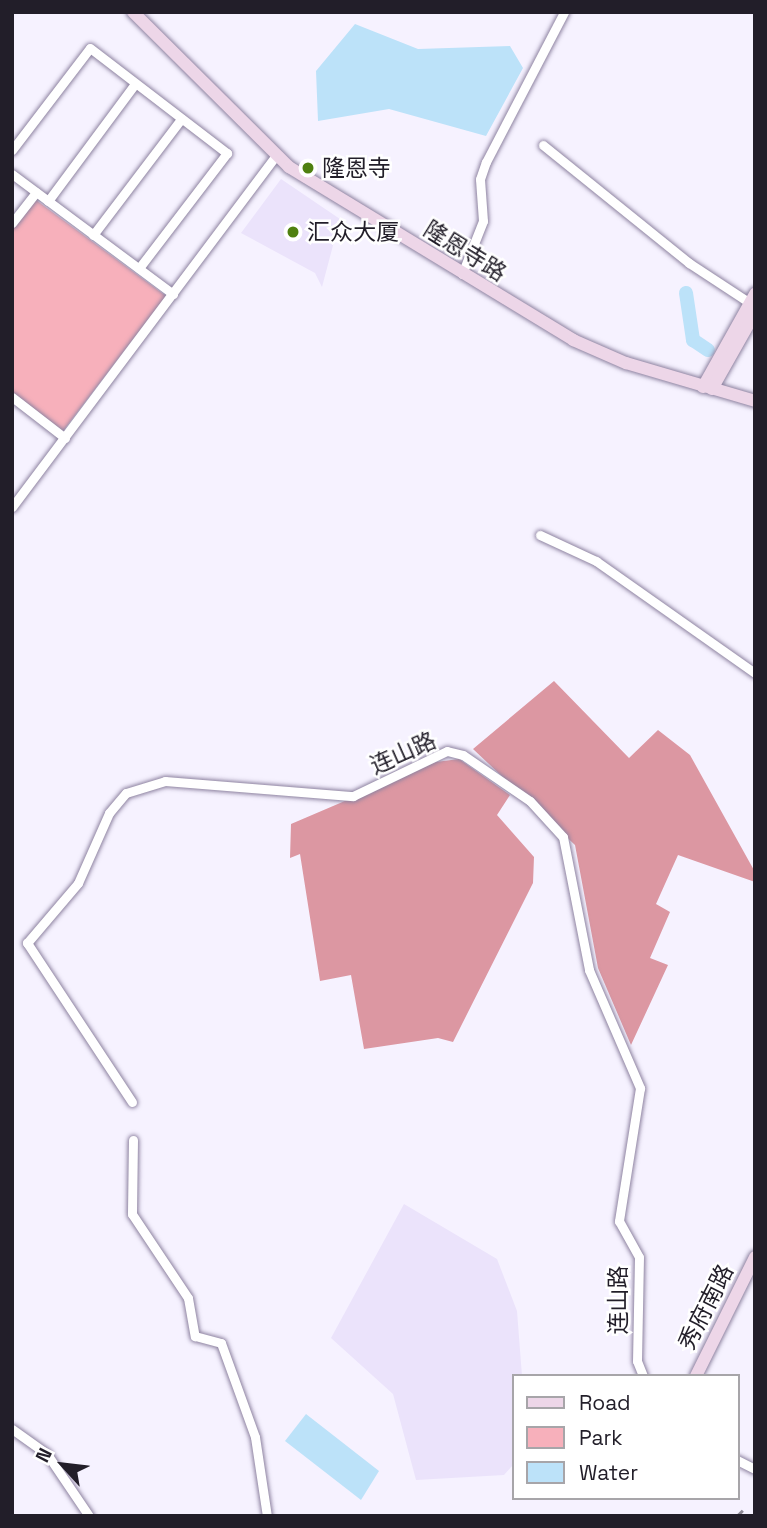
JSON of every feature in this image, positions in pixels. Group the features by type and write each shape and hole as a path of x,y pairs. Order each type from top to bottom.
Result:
{"street":[{"name":"隆恩寺路","path":"133,12 275,157 462,274 608,357 755,401"},
{"path":"462,274 483,221 480,178 486,162 564,12"},
{"path":"12,150 90,48 227,153 139,268"},
{"path":"48,201 135,84"},
{"path":"93,234 181,119"},
{"path":"542,145 689,263 753,303 707,388"},
{"path":"12,507 275,157"},
{"path":"12,174 173,294"},
{"path":"12,223 36,192"},
{"path":"12,413 16,400 65,438"},
{"path":"540,535 596,561 755,673"},
{"name":"连山路","path":"132,1102 27,943 78,883 109,813 126,793 165,781 353,796 447,751 463,755 530,801 563,837 589,970 640,1088 619,1221 639,1257 637,1361 641,1374"},
{"path":"132,1140 132,1214 188,1298 195,1336 220,1343 255,1437 267,1516"},
{"name":"秀府南路","path":"697,1374 755,1257"},
{"path":"12,1429 47,1454 89,1516"},
{"path":"739,1461 755,1469"}],"shaded area":[{"path":"281,179 340,219 322,287 315,273 241,233"},
{"path":"554,681 629,758 658,730 690,755 755,872 755,882 678,855 656,904 670,912 650,958 668,965 631,1045 598,968 575,845 473,749"},
{"path":"459,759 510,795 497,815 534,857 533,883 453,1042 438,1038 364,1049 351,975 320,981 300,854 290,858 291,824 436,762"},
{"path":"404,1204 497,1259 517,1311 522,1374 512,1374 512,1466 504,1475 416,1480 393,1394 331,1338"}],"green space":[{"path":"36,200 166,296 63,431 12,392 12,231"}],"water":[{"path":"355,24 418,49 510,46 523,68 486,136 389,109 318,121 316,71"},
{"path":"306,1414 379,1471 361,1500 285,1441"}],"waterway":[{"path":"686,293 693,340 708,350"}],"railway":[{"path":"737,1516 743,1510"}],"place":[{"name":"隆恩寺","path":"308,168"},
{"name":"汇众大厦","path":"293,232"}]}
